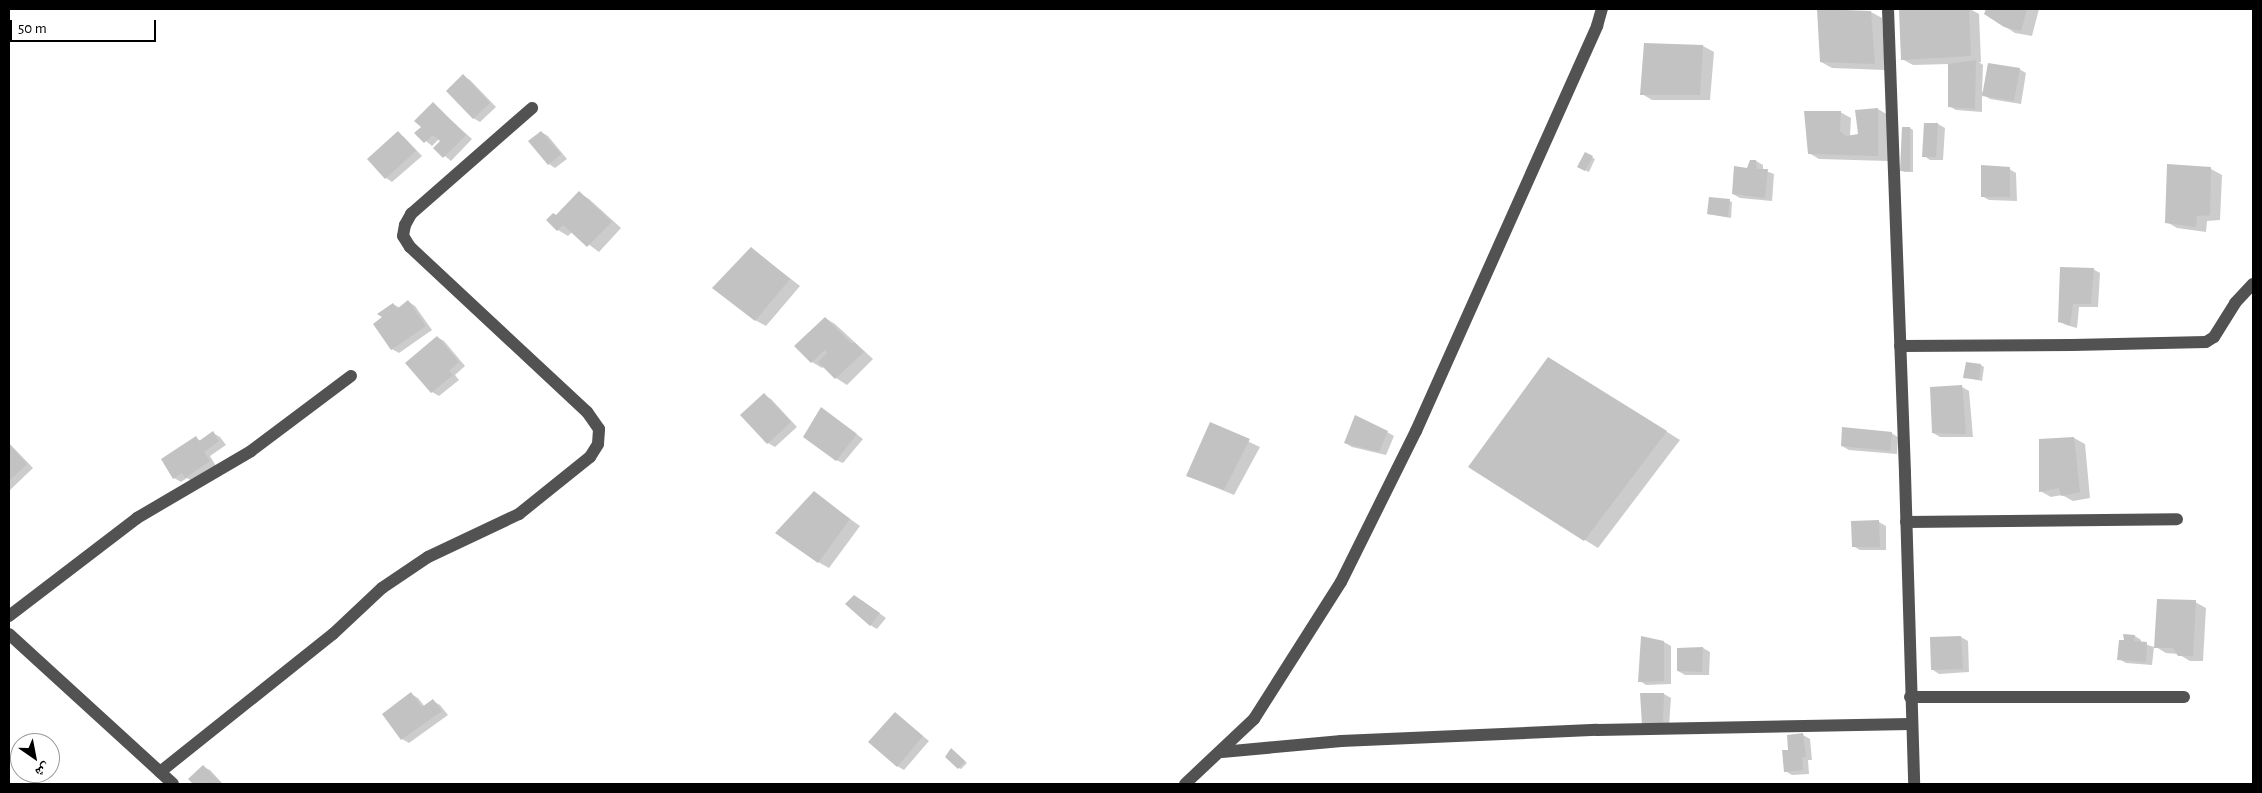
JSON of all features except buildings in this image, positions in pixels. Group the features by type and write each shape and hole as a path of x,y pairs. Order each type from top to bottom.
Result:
{"street":[{"path":"1186,784 1222,752 1259,712 1342,582 1416,431 1597,26 1602,9"},
{"path":"1888,9 1906,522 1910,724 1914,784"},
{"path":"160,772 332,634 382,588 428,557 519,514 590,457 598,444 599,429 587,412 410,247 403,236 405,225 411,214 532,108"},
{"path":"1900,346 2206,342 2214,337 2235,303 2253,284"},
{"path":"9,616 137,518 251,451 350,376"},
{"path":"1906,522 2177,519"},
{"path":"9,634 174,784"},
{"path":"1910,697 2184,697"},
{"path":"1222,752 1341,741 1587,730 1910,724"}]}
